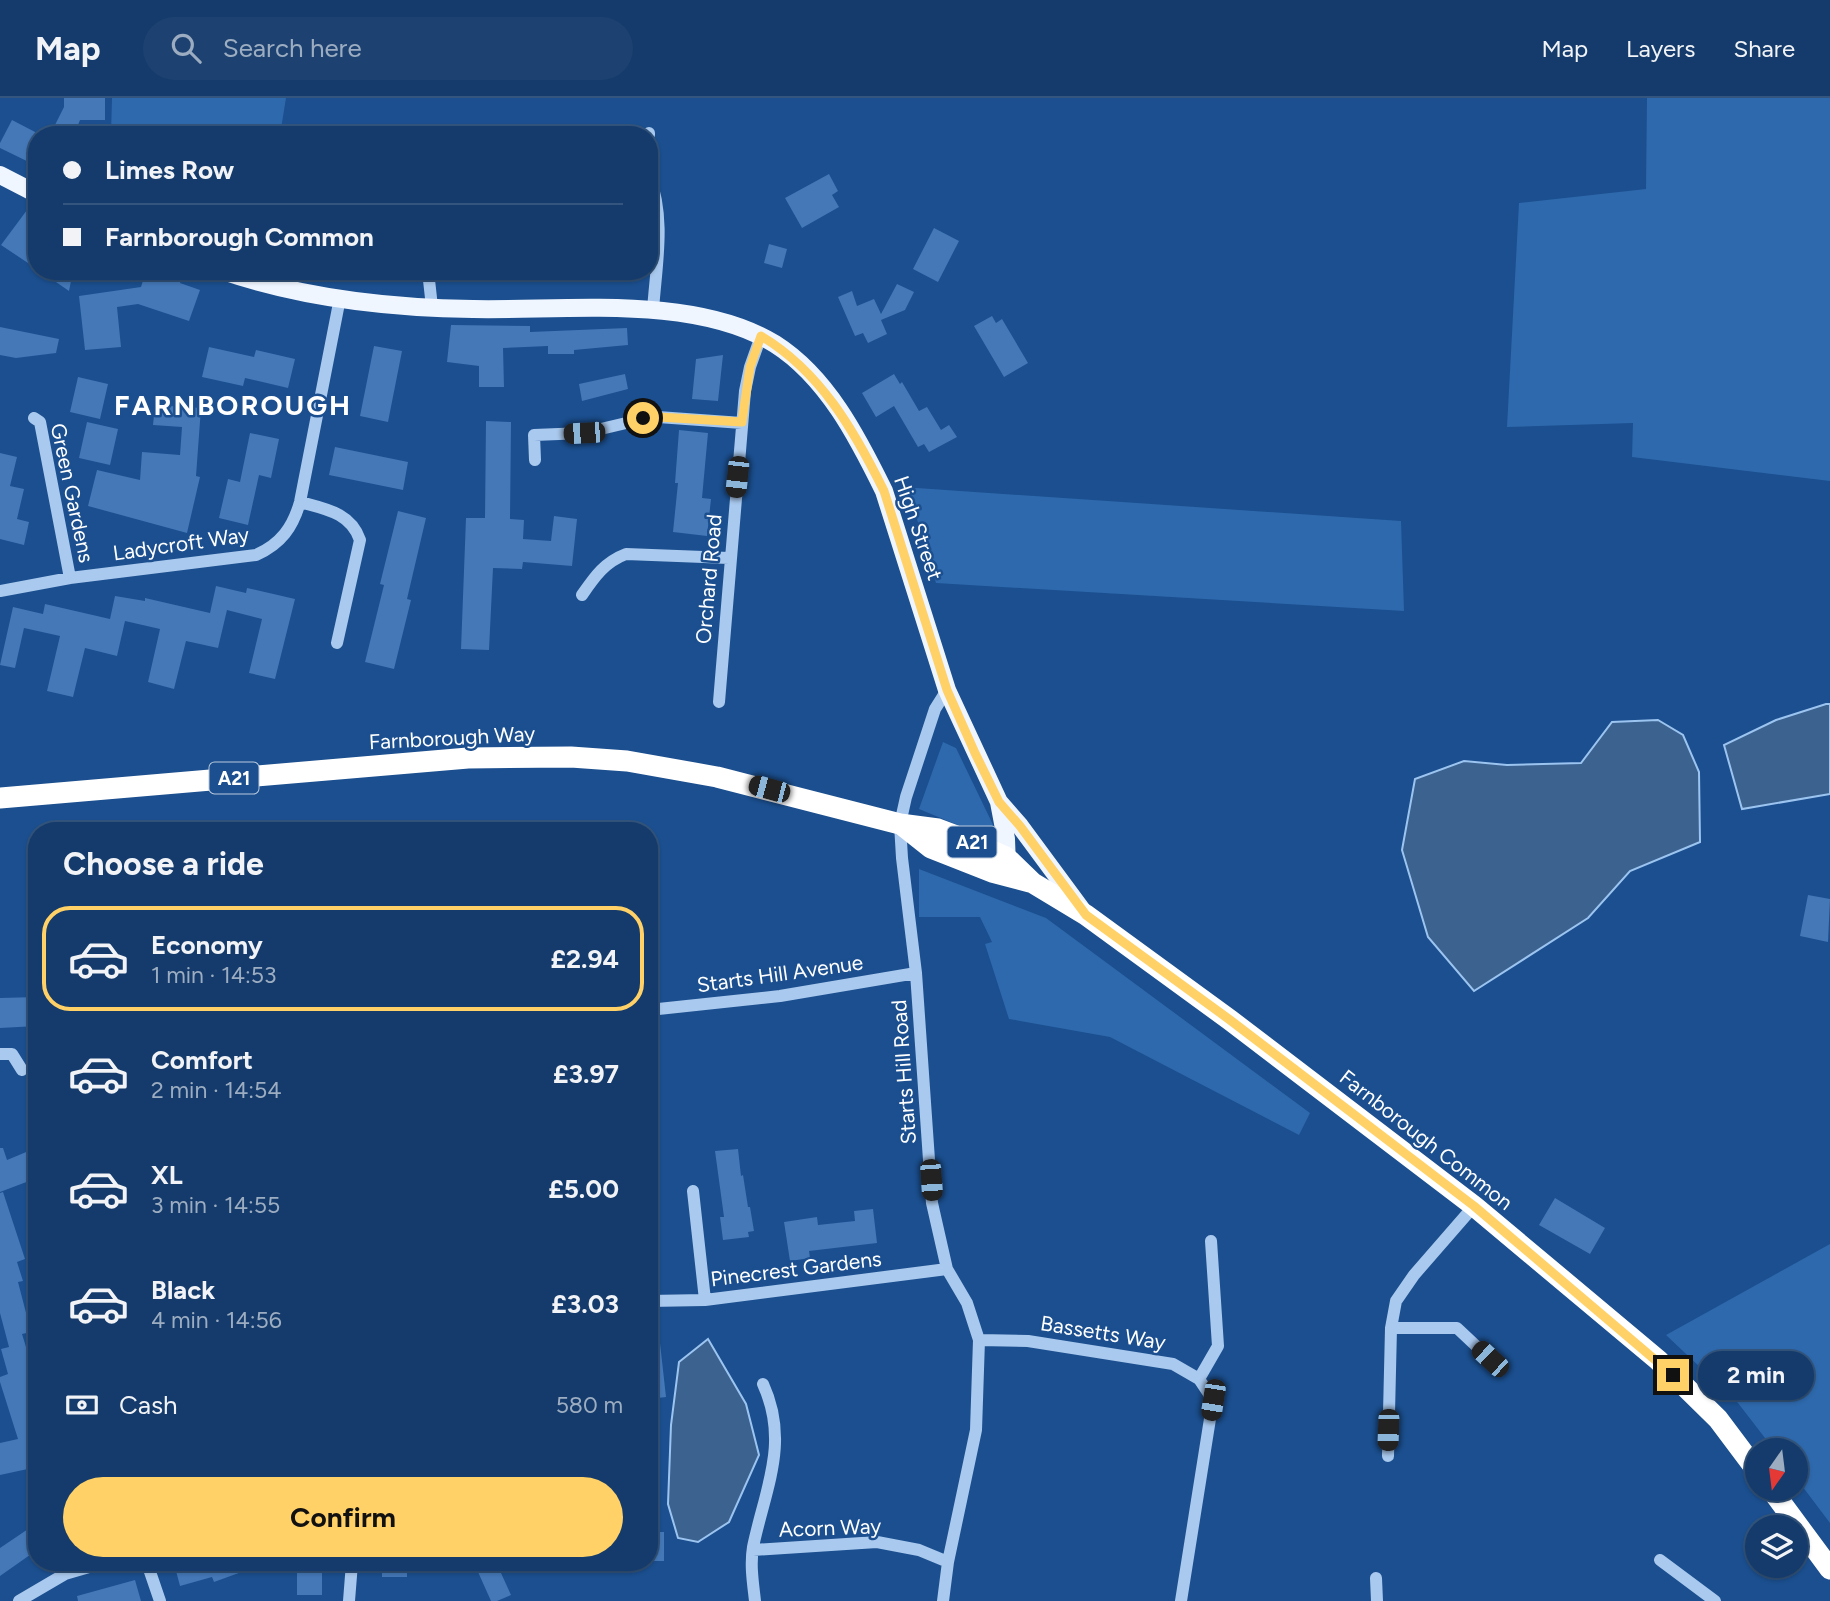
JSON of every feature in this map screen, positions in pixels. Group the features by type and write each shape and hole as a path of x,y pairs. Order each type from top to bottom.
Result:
{"highway":[{"name":"Farnborough Way","path":"0,798 468,758 571,757 627,761 686,770 900,824"},
{"name":"Farnborough Common","path":"900,824 938,829 1006,857 1024,881"},
{"name":"Farnborough Common","path":"900,824 931,848 992,872 1024,881 1086,915 1230,1020 1474,1206 1658,1360 1718,1419 1745,1455"},
{"path":"1780,1502 1830,1569"}],"main road":[{"path":"0,175 28,189"},
{"name":"High Street","path":"253,280 276,287 340,298 432,307 653,310 734,326 761,336 791,356 815,379 836,407 884,491 947,690 999,802 1006,839 1006,857"},
{"name":"High Street","path":"999,802 1086,915"}],"street":[{"path":"658,211 658,233"},
{"path":"429,280 432,307"},
{"path":"653,310 655,280"},
{"name":"Ladycroft Way","path":"0,591 70,578 256,555 267,550 286,534 295,522 300,502 340,298"},
{"name":"Orchard Road","path":"719,702 742,422 750,367 761,336"},
{"path":"535,460 534,435 584,433 643,418 658,417 742,422"},
{"name":"Green Gardens","path":"34,418 40,422 70,578"},
{"path":"300,502 328,509 347,519 356,528 359,540 337,643"},
{"path":"582,595 600,569 626,554 729,558"},
{"path":"900,824 906,797 935,709 947,690"},
{"name":"Starts Hill Road","path":"900,824 916,974 932,1203 947,1269 967,1303 979,1340 976,1430 948,1562 943,1601"},
{"name":"Starts Hill Avenue","path":"658,1009 780,996 916,974"},
{"path":"0,1054 12,1054 22,1070"},
{"path":"693,1191 705,1300"},
{"path":"1388,1456 1391,1328 1396,1301 1414,1275 1474,1206"},
{"path":"1181,1601 1213,1400 1199,1379 1218,1346 1211,1241"},
{"name":"Pinecrest Gardens","path":"658,1301 705,1300 947,1269"},
{"path":"1391,1328 1457,1328 1490,1359"},
{"name":"Bassetts Way","path":"979,1340 1028,1341 1173,1364 1199,1379"},
{"path":"755,1601 753,1550 772,1477 775,1451 772,1404 763,1384"},
{"name":"Acorn Way","path":"753,1550 877,1542 919,1550 948,1562"},
{"path":"1660,1560 1715,1601"},
{"path":"19,1601 65,1574 75,1571"},
{"path":"151,1571 160,1601"},
{"path":"349,1601 351,1571"},
{"path":"1376,1578 1377,1601"}],"shaded area":[{"path":"112,98 286,98 281,126 111,126"},
{"path":"1647,98 1830,98 1830,481 1632,457 1633,423 1507,427 1519,203 1646,189"},
{"path":"908,489 1401,521 1404,611 936,583"},
{"path":"1830,704 1830,794 1742,809 1724,745 1776,720"},
{"path":"1658,720 1683,735 1699,772 1700,842 1630,871 1588,918 1474,991 1428,937 1402,850 1415,779 1464,761 1507,765 1581,763 1612,722"},
{"path":"943,742 956,748 996,831 989,838 919,809"},
{"path":"919,869 1046,918 1310,1113 1299,1135 1110,1037 1009,1019 985,944 992,942 980,917 919,917"},
{"path":"1830,1244 1830,1523 1808,1494 1808,1438 1765,1438 1738,1403 1666,1335"},
{"path":"708,1339 746,1404 759,1455 729,1522 698,1542 678,1538 668,1504 671,1425 679,1362"}],"building":[{"path":"64,98 105,98 105,120 80,120 78,126 54,126 64,107"},
{"path":"12,120 28,128 28,162 0,148"},
{"path":"829,174 838,191 832,195 839,207 802,228 785,198"},
{"path":"27,210 28,211 28,263 1,245"},
{"path":"934,228 959,241 938,282 913,269"},
{"path":"769,244 787,249 782,268 764,263"},
{"path":"53,280 71,280 69,291"},
{"path":"143,280 181,280 180,283 200,290 189,321 138,304 117,307 121,347 85,350 79,296 141,287"},
{"path":"897,284 914,292 905,310 881,320 887,334 868,343 863,333 855,336 838,297 852,291 857,306 874,299 881,314"},
{"path":"992,316 996,323 1002,319 1028,363 1004,377 974,326"},
{"path":"451,325 530,326 530,332 627,328 628,345 574,350 574,354 548,354 548,346 503,348 504,387 479,387 479,366 447,362"},
{"path":"0,327 59,339 56,353 16,358 0,355"},
{"path":"374,346 402,351 388,422 360,416"},
{"path":"209,347 254,357 256,350 295,359 288,388 245,378 243,386 202,377"},
{"path":"723,355 718,401 692,399 696,359"},
{"path":"625,374 628,389 582,401 579,384"},
{"path":"894,374 900,384 902,382 919,411 927,407 941,430 949,425 957,437 929,452 924,444 918,447 894,406 876,417 862,393"},
{"path":"78,377 108,384 100,419 70,412"},
{"path":"155,405 201,408 196,476 200,477 187,533 88,506 97,470 140,480 142,452 180,455 182,427 153,425"},
{"path":"486,421 511,422 510,519 524,520 523,539 551,541 554,516 577,519 572,566 523,562 522,569 493,568 489,650 461,649 466,518 485,518"},
{"path":"87,422 118,429 110,465 79,458"},
{"path":"679,430 708,433 702,498 711,499 707,536 673,532 678,483 675,483"},
{"path":"250,433 279,439 271,478 259,475 248,525 219,518 228,479 240,482"},
{"path":"335,447 408,462 403,490 329,475"},
{"path":"0,453 17,457 10,486 24,489 17,519 29,522 24,545 0,539"},
{"path":"398,511 426,518 407,599 411,600 394,669 365,662 384,585 380,584"},
{"path":"216,586 246,593 247,588 295,599 275,679 249,673 262,619 227,610 218,648 186,641 174,689 148,682 160,629 125,621 117,656 85,648 73,697 47,691 60,636 24,628 15,668 0,665 13,607 43,614 45,604 110,619 115,596 145,601 145,598 210,613"},
{"path":"1808,895 1830,899 1828,942 1800,936"},
{"path":"28,997 28,1026 0,1028 0,998"},
{"path":"0,1148 3,1148 7,1160 28,1151 28,1181 0,1192"},
{"path":"738,1149 741,1176 743,1175 754,1231 748,1232 749,1237 723,1240 720,1217 724,1217 715,1151"},
{"path":"3,1192 25,1259 17,1262 23,1281 18,1282 28,1320 28,1333 22,1334 28,1354 28,1469 0,1475 0,1443 18,1439 0,1382 0,1377 8,1374 1,1349 9,1347 0,1313 0,1193"},
{"path":"1555,1198 1605,1228 1590,1254 1539,1225"},
{"path":"873,1209 877,1243 809,1251 810,1258 790,1261 784,1222 817,1217 818,1225 855,1221 854,1211"},
{"path":"658,1334 666,1397 658,1398"},
{"path":"28,1529 28,1556 0,1576 0,1548"},
{"path":"658,1532 664,1532 664,1561 658,1561"},
{"path":"176,1571 244,1571 214,1582 212,1577 180,1586"},
{"path":"297,1571 322,1571 322,1595 297,1595"},
{"path":"382,1571 407,1571 407,1577 382,1577"},
{"path":"478,1571 505,1571 501,1573 511,1595 491,1601"},
{"path":"135,1580 141,1601 78,1601 77,1596"}],"district":[{"name":"FARNBOROUGH","path":"233,405"}],"route":[{"path":"643,418 742,422 750,367 761,336 791,356 815,379 836,407 884,491 947,690 999,802 1086,915 1230,1020 1474,1206 1673,1375"}]}
